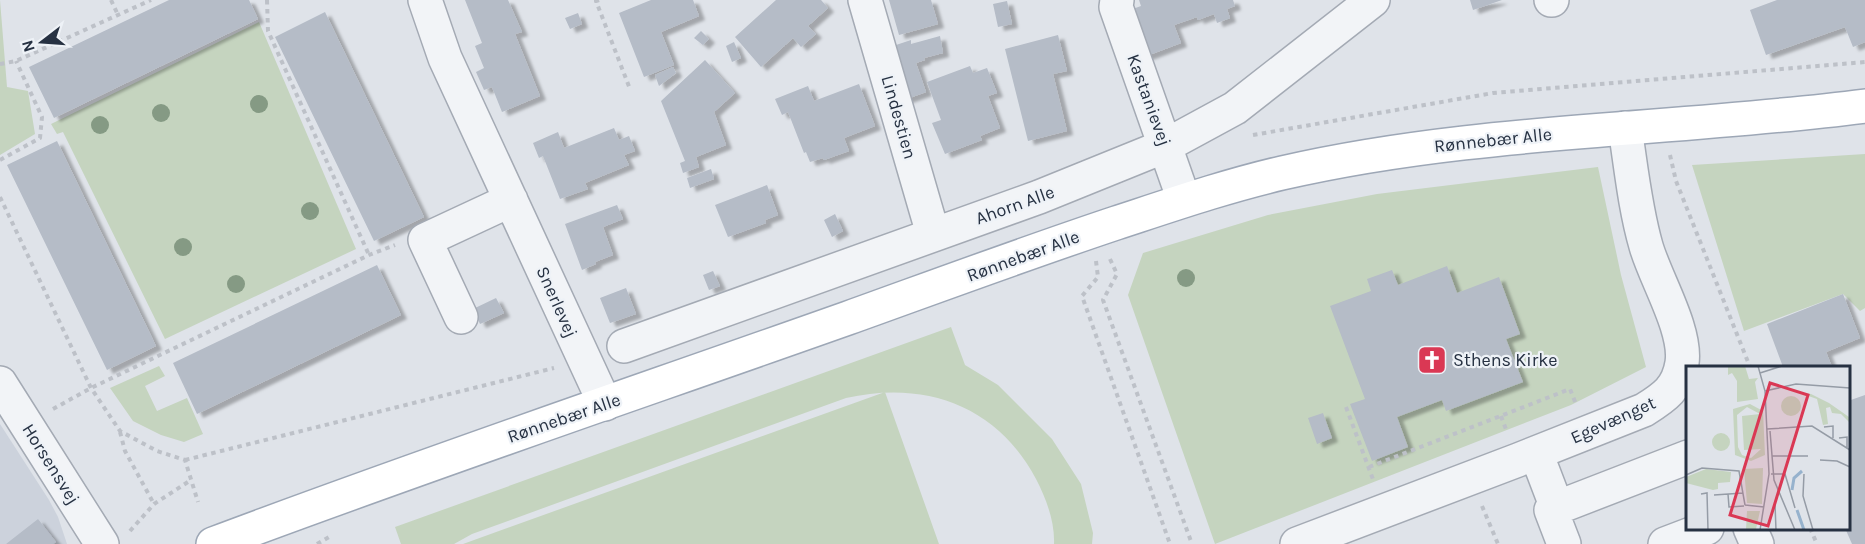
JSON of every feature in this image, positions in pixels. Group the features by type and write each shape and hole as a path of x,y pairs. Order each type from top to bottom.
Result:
{"main road":[{"name":"Rønnebær Alle","path":"213,544 384,480 1089,232 1184,200 1280,173 1393,151 1481,140 1865,106"}],"street":[{"name":"Snerlevej","path":"425,0 445,58 605,404"},
{"name":"Lindestien","path":"865,0 933,234"},
{"name":"Kastanievej","path":"1117,0 1116,7 1184,200"},
{"name":"Ahorn Alle","path":"624,346 1039,197 1165,146 1235,108 1373,0"},
{"name":"Egevænget","path":"1297,544 1644,410 1683,385 1683,360 1679,334 1646,246 1625,128"},
{"path":"461,317 425,240 511,200"},
{"name":"Horsensvej","path":"0,383 26,424 114,540"},
{"path":"1536,453 1557,508"},
{"path":"1564,544 1551,510 1686,458"},
{"path":"1665,544 1704,529"},
{"path":"1750,529 1757,544"}],"path":[{"path":"111,0 118,15"},
{"path":"0,64 16,61 151,0"},
{"path":"267,0 268,31 369,255"},
{"path":"598,0 596,1 630,89"},
{"path":"0,160 40,138 42,117 16,61"},
{"path":"1248,135 1493,93 1865,62"},
{"path":"1662,124 1676,182 1750,366"},
{"path":"0,197 91,388 120,430 125,451 154,504"},
{"path":"1089,232 1112,261 1117,274 1103,300 1192,544"},
{"path":"26,424 91,388 388,246 425,240"},
{"path":"1098,268 1098,277 1082,296 1170,544"},
{"path":"120,430 157,451 185,460 584,361"},
{"path":"1369,467 1570,389 1587,433"},
{"path":"1346,407 1385,511"},
{"path":"185,460 198,502"},
{"path":"1472,478 1498,544"},
{"path":"114,540 154,504 191,480"},
{"path":"1810,529 1817,544"}],"shaded area":[{"path":"0,424 49,500 58,517 67,544 0,544"}],"green space":[{"path":"0,0 7,87 28,91 35,134 0,155"},
{"path":"259,22 356,249 165,339 63,132 57,134 51,124"},
{"path":"1865,154 1865,308 1860,311 1843,294 1744,331 1692,165"},
{"path":"1598,167 1621,275 1646,367 1571,405 1215,544 1128,295 1143,253 1268,215 1377,194"},
{"path":"951,327 965,365 998,385 1052,439 1081,484 1093,533 1092,544 1054,544 1051,519 1036,479 1020,454 1001,433 979,416 956,404 930,396 875,393 846,398 472,534 454,544 401,544 395,527"},
{"path":"159,366 165,376 145,386 157,411 187,398 203,434 184,442 161,435 133,421 110,388"},
{"path":"885,392 939,544 463,544"}],"building":[{"path":"169,0 249,0 258,19 54,118 29,67"},
{"path":"465,0 508,0 522,32 515,34 540,96 502,112 492,87 484,90 476,72 484,68 475,46 482,43"},
{"path":"651,0 693,0 699,16 661,32 674,65 644,77 619,13"},
{"path":"776,0 821,0 828,8 808,26 816,34 801,47 793,38 761,67 735,37"},
{"path":"889,0 931,0 938,24 899,35"},
{"path":"1139,0 1233,0 1235,6 1227,9 1230,18 1217,23 1214,14 1174,25 1181,43 1144,57 1127,11 1141,6"},
{"path":"1470,0 1502,0 1473,10"},
{"path":"1777,0 1865,0 1865,42 1853,47 1845,27 1766,55 1750,10"},
{"path":"1007,1 1012,24 998,27 993,4"},
{"path":"325,12 424,217 374,241 275,37"},
{"path":"578,13 582,24 570,29 565,18"},
{"path":"701,31 709,39 703,45 694,38"},
{"path":"1058,35 1067,71 1053,74 1067,131 1028,141 1005,49"},
{"path":"940,36 943,53 924,58 925,60 916,63 926,92 904,100 890,47 911,40 911,44"},
{"path":"734,42 741,58 732,62 726,46"},
{"path":"705,60 735,93 714,112 726,145 696,157 699,167 683,173 680,163 685,161 661,101"},
{"path":"970,66 973,73 987,68 997,93 988,96 1000,128 980,136 982,140 945,154 932,123 941,120 927,82"},
{"path":"673,67 676,73 659,86 655,75"},
{"path":"859,84 875,126 844,138 849,151 824,160 823,158 810,162 806,152 804,153 788,112 782,115 775,99 808,86 814,101"},
{"path":"614,128 619,140 629,136 635,151 624,155 629,165 585,183 588,189 560,199 543,156 539,158 533,143 558,132 564,148"},
{"path":"57,141 156,346 107,370 7,165"},
{"path":"711,169 714,179 690,188 687,178"},
{"path":"767,185 778,215 765,220 766,223 728,237 715,205"},
{"path":"617,205 623,219 603,227 613,255 582,270 565,224"},
{"path":"835,214 843,231 832,237 824,220"},
{"path":"377,265 401,315 197,414 173,363"},
{"name":"Sthens Kirke","path":"1447,266 1457,293 1499,277 1520,334 1506,339 1523,382 1446,411 1442,400 1397,417 1408,447 1372,461 1350,404 1365,399 1330,306 1371,291 1367,279 1392,270 1398,285"},
{"path":"713,271 720,286 709,290 703,275"},
{"path":"626,288 636,314 610,323 600,298"},
{"path":"1843,294 1860,338 1826,352 1832,366 1783,366 1767,324"},
{"path":"496,298 504,313 480,324 473,309"},
{"path":"1865,395 1865,544 1852,544 1845,529 1850,529 1850,400"},
{"path":"1323,413 1332,438 1317,444 1308,418"},
{"path":"38,519 56,542 53,544 6,544"}],"place":[{"name":"Sthens Kirke","path":"1432,360"}]}
